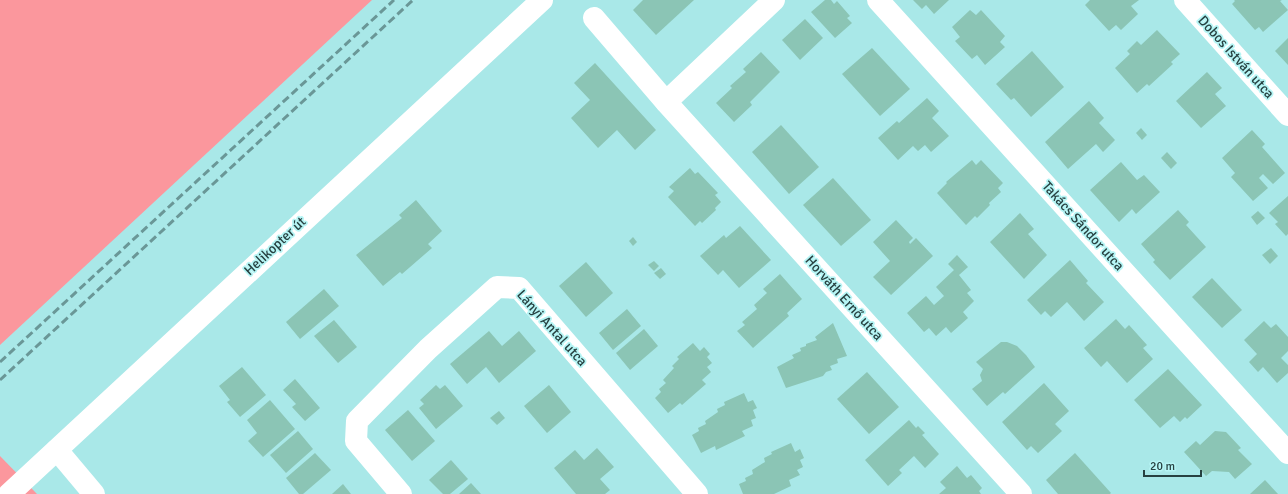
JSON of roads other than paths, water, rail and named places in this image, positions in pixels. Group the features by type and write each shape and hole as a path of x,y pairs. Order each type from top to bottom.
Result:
{"street":[{"name":"Helikopter út","path":"9,494 542,0"},
{"path":"666,102 774,0"},
{"name":"Takács Sándor utca","path":"878,0 1288,453"},
{"name":"Dobos István utca","path":"1185,0 1288,114"},
{"name":"Horváth Ernő utca","path":"594,18 666,102 1022,494"},
{"name":"Lányi Antal utca","path":"401,494 356,441 357,421 428,350 497,287 519,288 697,494"},
{"path":"57,450 94,494"}],"railway":[{"path":"0,362 394,0"},
{"path":"0,380 413,0"}]}
